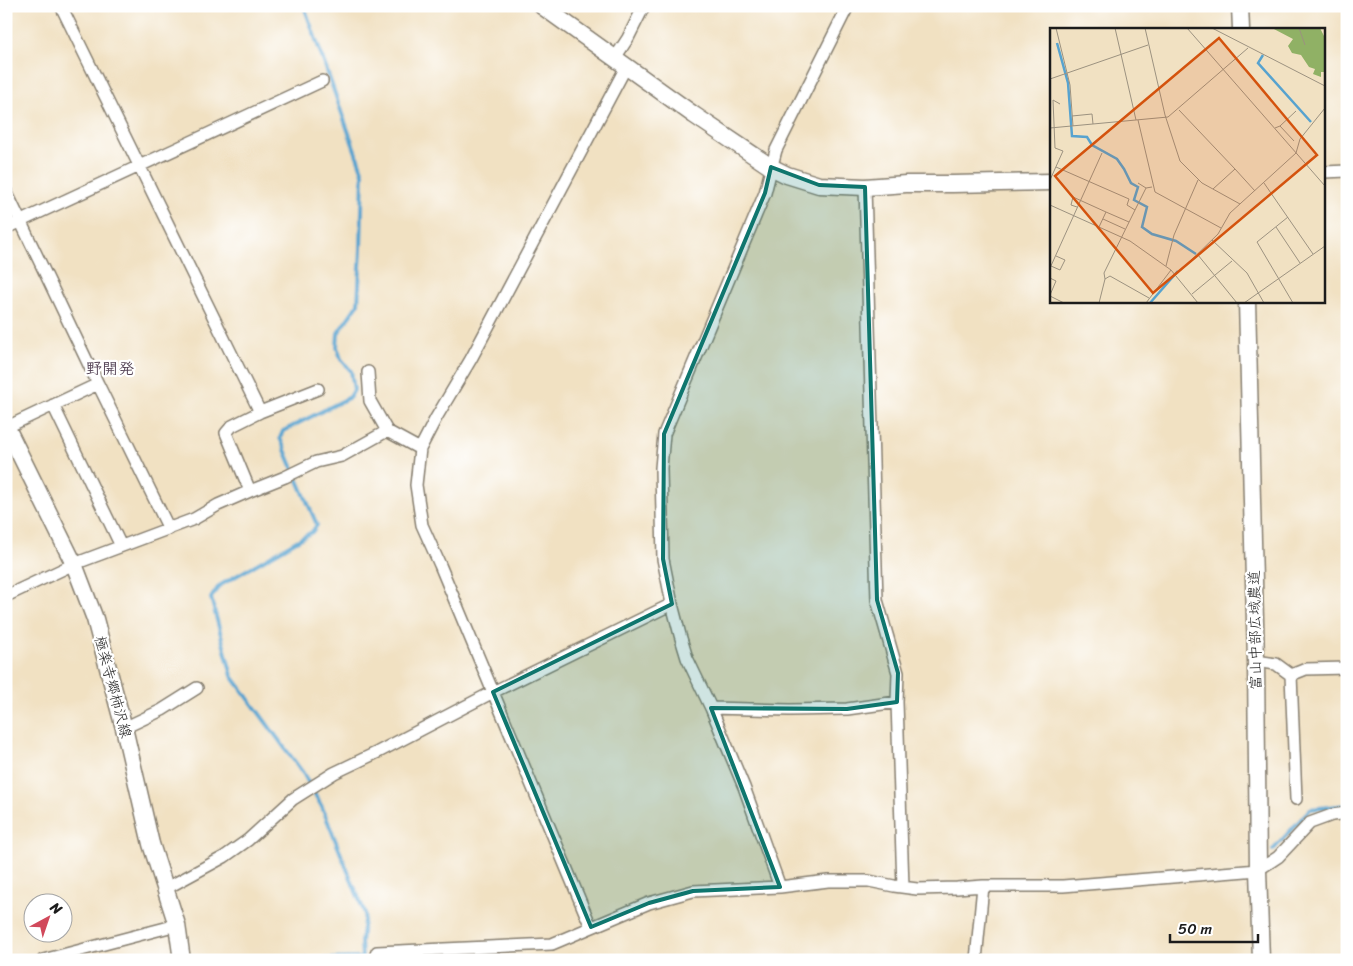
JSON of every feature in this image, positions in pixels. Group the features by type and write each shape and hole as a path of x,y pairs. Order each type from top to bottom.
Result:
{"street":[{"path":"61,6 260,412"},
{"path":"542,6 694,115 786,175 818,185 865,187 906,184 1050,182"},
{"path":"591,927 422,525 416,485 420,449 471,359 621,62 628,38 644,6"},
{"path":"780,887 744,787 711,708 686,658 672,604 663,559 662,468 664,434 765,194 776,150 848,6"},
{"path":"1240,6 1241,28"},
{"path":"6,228 322,81"},
{"path":"1326,172 1347,171"},
{"path":"865,187 877,600 898,673 897,702 903,887"},
{"path":"6,191 169,529"},
{"name":"富山中部広域農道","path":"1247,302 1261,960"},
{"path":"368,372 370,401 387,432 420,449"},
{"path":"6,427 98,384"},
{"path":"250,491 226,433 232,426 260,412 318,389"},
{"path":"53,405 121,546"},
{"name":"極楽寺郷柿沢線","path":"6,427 74,564 95,619 124,728 151,844 177,925 182,960"},
{"path":"6,596 74,564 194,519 218,505 285,478 316,462 342,456 387,432"},
{"path":"165,889 224,857 248,840 293,799 334,773 672,604"},
{"path":"1256,661 1276,664 1292,675"},
{"path":"1292,675 1306,669 1347,668"},
{"path":"1292,675 1296,799"},
{"path":"124,728 162,710 197,688"},
{"path":"711,708 847,709 897,702"},
{"path":"374,960 377,952 552,944 649,903 693,891 780,887 828,881 870,881 917,889 983,886 1063,886 1258,870 1278,857 1310,823 1332,815 1347,813"},
{"path":"976,960 983,886"},
{"path":"43,960 177,925"},
{"path":"499,947 499,960"}],"highlighted area":[{"path":"771,167 819,185 865,187 877,600 898,673 897,702 847,709 711,708 780,887 693,891 649,903 591,927 493,692 672,604 663,559 664,434 765,193"}],"waterway":[{"path":"290,960 362,958 361,941 365,914 322,807 303,773 232,676 211,598 219,586 312,532 317,525 280,438 283,431 350,397 354,390 351,371 341,359 337,347 338,333 358,304 363,173 304,6"},
{"path":"1273,850 1310,809 1347,805"}],"district":[{"name":"野開発","path":"110,368"}]}
